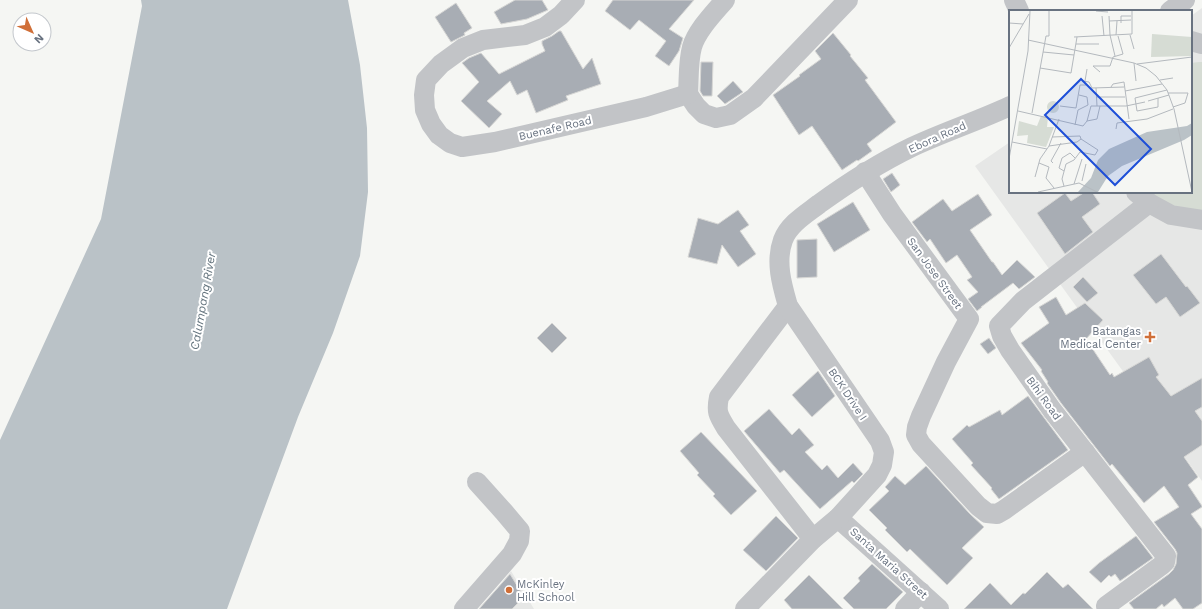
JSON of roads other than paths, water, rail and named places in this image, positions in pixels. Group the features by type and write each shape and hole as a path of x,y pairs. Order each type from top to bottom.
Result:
{"street":[{"name":"Buenafe Road","path":"575,0 561,15 545,27 525,36 483,40 463,48 441,64 426,80 424,95 425,110 438,135 450,143 462,147 495,142 646,107 688,94"},
{"path":"725,0 699,33 692,46 689,65 688,94 696,106 704,114 716,118 730,115 754,98 848,0"},
{"path":"1014,0 1019,10"},
{"path":"1171,10 1185,0"},
{"path":"1192,41 1202,44"},
{"name":"Ebora Road","path":"865,172 910,148 1009,106"},
{"name":"BCK Drive I","path":"744,609 813,539 838,518 877,475 882,465 884,452 880,441 788,306 781,284 780,270 780,251 783,240 789,230 801,218 865,172"},
{"name":"San Jose Street","path":"865,172 892,214 969,319 946,362 921,416 916,435 921,444 978,506 987,513 997,514 1085,452"},
{"path":"969,319 982,320 999,326 1023,301 1143,198 1171,216 1202,220"},
{"path":"788,306 719,397 717,407 718,417 813,539"},
{"name":"Bihi Road","path":"999,326 1002,336 1010,350 1052,410 1166,556 1165,562 1162,565 1106,606"},
{"path":"464,609 512,554 519,541 520,531 477,482"},
{"name":"Santa Maria Street","path":"838,518 939,609"},
{"path":"905,609 921,592"}],"water":[{"name":"Calumpang River","path":"141,0 348,0 360,65 367,128 368,192 360,256 333,333 298,417 227,609 0,609 0,440 101,219 142,6"}],"place":[{"name":"Batangas Medical Center","path":"1150,337"},
{"name":"McKinley Hill School","path":"509,590"}]}
